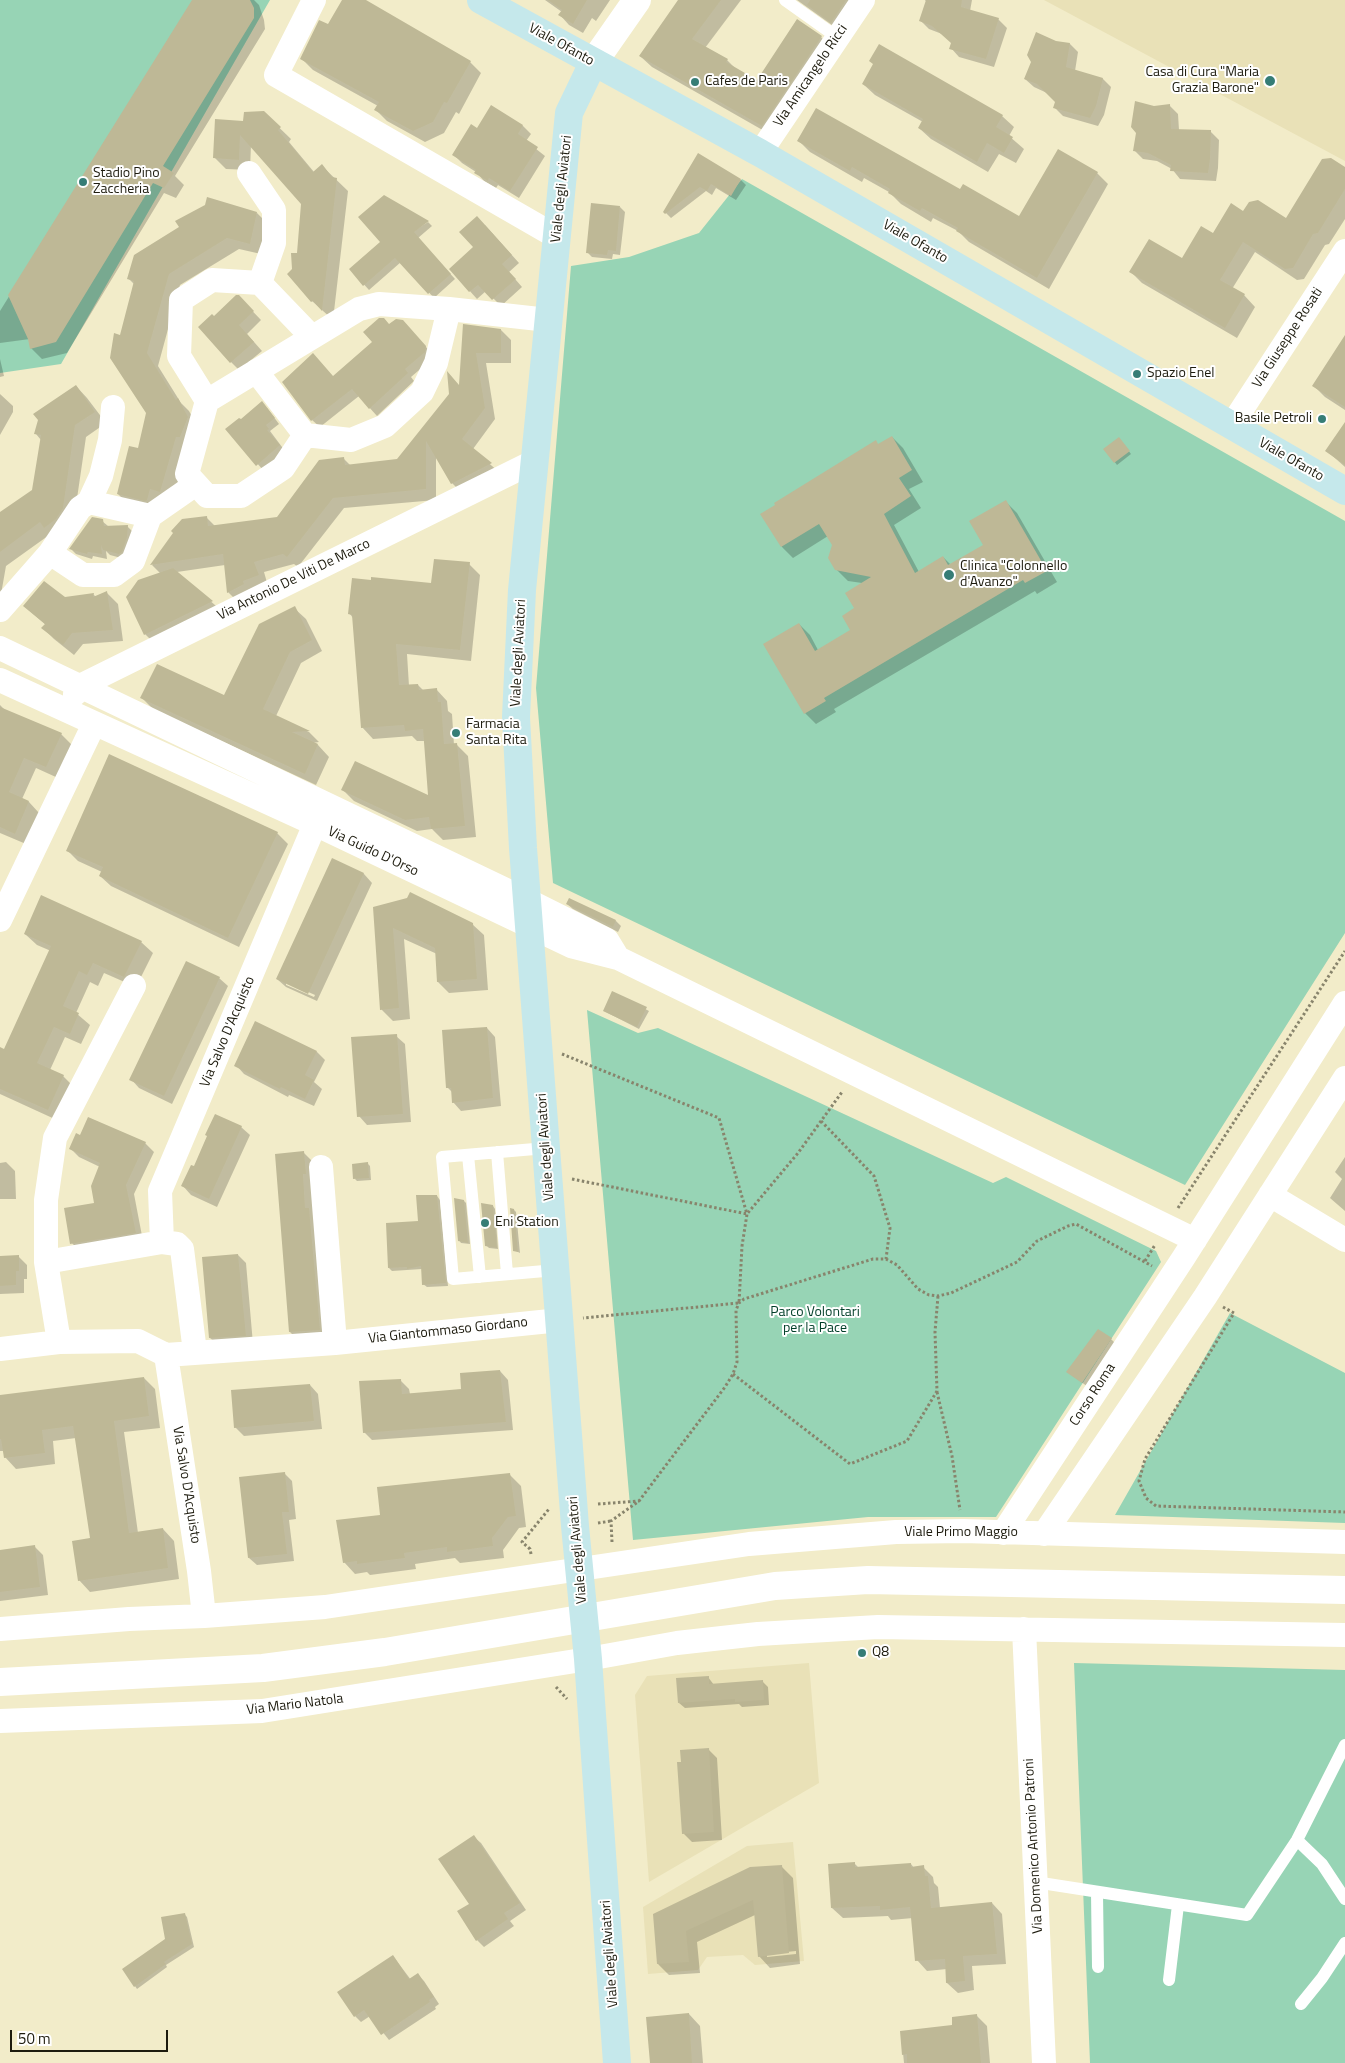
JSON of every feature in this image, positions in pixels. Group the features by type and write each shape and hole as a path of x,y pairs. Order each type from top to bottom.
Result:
{"main road":[{"name":"Viale Ofanto","path":"481,0 760,153 1345,491"},
{"name":"Viale degli Aviatori","path":"593,63 570,113 522,590 516,717 528,912 588,1660 617,2063"}],"street":[{"path":"314,0 276,75 557,237"},
{"path":"593,63 637,0"},
{"name":"Via Amicangelo Ricci","path":"760,153 863,0"},
{"path":"249,173 274,210 274,243 260,283"},
{"name":"Via Giuseppe Rosati","path":"1231,426 1345,251"},
{"path":"207,401 178,356 181,300 212,280 260,283 311,336"},
{"path":"305,434 283,468 241,496 207,496 187,474 207,401 311,336 359,309 379,304 449,309 548,320"},
{"path":"256,370 305,434 351,440 384,426 422,392 436,363 449,309"},
{"path":"0,610 50,553 80,508 88,502 101,476 110,440 112,406"},
{"name":"Via Antonio De Viti De Marco","path":"80,686 535,461"},
{"path":"50,553 82,575 114,575 133,561 150,516 196,484"},
{"path":"88,502 150,516"},
{"name":"Via Guido D'Orso","path":"0,648 80,686 135,728 292,814 346,839 528,912"},
{"name":"Via Guido D'Orso","path":"0,680 94,724 135,728 302,792 355,817 528,912"},
{"path":"66,711 80,686"},
{"path":"0,920 94,724"},
{"name":"Via Salvo D'Acquisto","path":"162,1242 160,1191 314,824"},
{"path":"528,912 607,940 618,958 1166,1226 1218,1277"},
{"path":"59,1342 46,1262 46,1200 55,1138 134,986"},
{"name":"Corso Roma","path":"1003,1532 1171,1277 1345,1003"},
{"path":"1044,1534 1205,1297 1345,1078"},
{"path":"321,1167 335,1343"},
{"path":"1270,1195 1345,1240"},
{"path":"1208,1218 1243,1237"},
{"path":"46,1262 162,1242 177,1244 182,1249 195,1352"},
{"name":"Via Giantommaso Giordano","path":"166,1354 335,1343 560,1320"},
{"path":"0,1349 59,1342 138,1341 166,1354"},
{"name":"Via Salvo D'Acquisto","path":"166,1354 199,1571 204,1616"},
{"name":"Viale Primo Maggio","path":"580,1569 749,1544 896,1532 963,1531 1345,1542"},
{"path":"0,1629 325,1607 580,1569"},
{"path":"0,1682 263,1668 385,1652 775,1586 868,1580 1345,1590"},
{"path":"588,1660 677,1643 758,1634 878,1627 1345,1635"},
{"name":"Via Domenico Antonio Patroni","path":"1024,1629 1044,2063"},
{"name":"Via Mario Natola","path":"0,1721 262,1711 588,1660"}],"lane":[{"path":"785,0 837,37"},
{"path":"292,814 302,792"},
{"path":"346,839 355,817"},
{"path":"546,1148 442,1157 453,1279 556,1270"},
{"path":"497,1152 507,1274"},
{"path":"468,1155 480,1277"},
{"path":"1035,1882 1247,1915 1298,1840 1341,1760 1345,1745"},
{"path":"1298,1840 1322,1864 1345,1898"},
{"path":"1097,1893 1098,1966"},
{"path":"1169,1980 1178,1905"},
{"path":"1301,2004 1322,1978 1345,1943"}],"path":[{"path":"1145,1261 1345,951"},
{"path":"538,1044 719,1118 747,1214 742,1246 739,1303 736,1310 737,1362 733,1374 640,1501 611,1521 612,1564"},
{"path":"747,1214 798,1153 854,1075"},
{"path":"821,1121 874,1176 890,1228 886,1259"},
{"path":"548,1174 747,1214"},
{"path":"560,1320 739,1303 744,1299 873,1259 886,1259 897,1265 918,1289 929,1295 938,1296 951,1293 1017,1262 1024,1257 1037,1241 1076,1224 1171,1277"},
{"path":"938,1296 935,1332 936,1391 952,1456 963,1531"},
{"path":"1205,1297 1234,1313 1145,1460 1139,1481 1146,1498 1156,1506 1345,1512"},
{"path":"733,1374 850,1464 907,1441 936,1391"}],"shaded area":[{"name":"Casa di Cura \"Maria Grazia Barone\"","path":"1044,0 1345,0 1345,161"},
{"path":"809,1663 819,1783 649,1882 635,1695 647,1676"},
{"path":"793,1842 804,1961 755,1965 743,1955 707,1957 698,1970 648,1974 643,1907 747,1846"}],"green space":[{"name":"Stadio Pino Zaccheria","path":"0,0 270,0 61,364 0,373"},
{"path":"742,179 1345,521 1345,933 1185,1185 553,883 536,688 571,266 629,257 699,233"},
{"name":"Parco Volontari per la Pace","path":"587,1010 638,1033 658,1028 993,1183 1006,1177 1156,1251 1161,1262 996,1517 868,1517 633,1540"},
{"path":"1230,1313 1345,1373 1345,1523 1115,1515"},
{"path":"1074,1663 1345,1670 1345,2063 1090,2063"}],"building":[{"path":"192,0 250,0 254,8 254,18 163,166 174,173 164,188 153,183 56,342 30,349 28,339 8,295"},
{"path":"342,0 366,0 471,61 447,103 444,102 433,122 413,131 374,110 379,102 300,59 319,20 328,24"},
{"path":"548,0 587,0 573,24 558,15 562,10"},
{"path":"678,0 721,0 692,39 728,59 726,62 757,80 797,19 822,36 762,126 639,56"},
{"path":"810,0 846,0 831,23 807,5"},
{"path":"926,0 962,0 961,7 999,18 986,59 949,49 951,43 932,26 919,21"},
{"path":"1036,32 1056,41 1070,43 1066,67 1103,78 1096,106 1090,118 1053,108 1055,102 1037,84 1024,79 1031,62 1027,55"},
{"path":"879,44 1003,115 996,127 1013,137 1004,153 987,143 977,162 918,128 923,119 862,84 873,64 869,61"},
{"path":"1135,101 1154,106 1170,104 1171,129 1211,130 1208,173 1170,171 1171,165 1148,153 1133,151 1136,133 1131,127"},
{"path":"491,105 523,125 518,134 538,147 510,191 489,178 488,181 474,173 476,170 452,155 471,124 477,128"},
{"path":"816,108 960,189 963,184 1019,216 1058,149 1098,172 1037,278 956,231 958,228 922,208 920,211 888,193 890,189 852,167 850,171 797,141"},
{"path":"264,111 281,127 278,130 313,172 322,164 332,177 337,178 322,311 313,301 311,302 287,274 292,269 291,253 297,253 301,204 240,135 239,160 213,158 215,119 243,121 244,112"},
{"path":"698,153 741,179 731,196 711,184 707,191 700,187 665,214 663,212"},
{"path":"1331,158 1345,167 1345,189 1318,233 1313,234 1293,268 1285,269 1243,242 1220,280 1245,294 1225,328 1129,272 1149,239 1182,258 1201,226 1213,233 1231,203 1243,211 1249,202 1258,200 1286,218 1322,159"},
{"path":"384,195 429,221 414,232 451,274 428,294 395,258 363,286 349,269 380,242 358,217"},
{"path":"207,197 257,212 250,244 227,238 169,274 147,353 176,400 178,398 188,417 180,437 176,437 160,492 150,489 145,501 117,494 129,446 138,448 146,413 110,358 114,333 120,335 134,281 127,279 134,255 179,227 175,221 205,205"},
{"path":"591,203 620,206 616,251 608,250 607,255 586,253"},
{"path":"477,216 512,255 502,264 516,279 492,300 478,285 469,292 449,269 473,247 459,232"},
{"path":"236,295 239,295 254,311 239,325 254,342 230,363 198,327 212,314 214,316"},
{"path":"379,318 384,318 389,324 396,319 403,320 426,346 425,352 405,369 408,373 369,409 352,389 311,421 282,382 313,353 333,376 372,342 363,332"},
{"path":"463,324 501,329 501,353 476,353 485,408 462,439 492,463 451,484 426,441 426,489 333,498 287,557 283,554 254,562 259,575 243,581 244,584 227,593 223,554 150,565 173,533 171,531 182,519 207,516 208,526 277,517 319,460 344,457 345,465 397,459 449,394 447,371 459,385"},
{"path":"1345,335 1345,407 1312,386"},
{"path":"76,385 95,412 75,425 63,508 56,519 44,528 40,522 0,552 0,512 32,490 41,435 34,434 38,420 33,414"},
{"path":"262,401 275,418 266,425 269,429 267,430 280,445 256,466 225,429 239,418 241,419"},
{"path":"1345,422 1345,465 1325,451"},
{"name":"Clinica \"Colonnello d'Avanzo\"","path":"892,436 912,470 899,478 911,496 884,514 915,573 943,556 948,565 983,545 969,521 1006,500 1047,571 1025,583 1023,580 824,698 826,701 804,714 763,644 799,623 815,651 850,630 842,616 854,608 845,593 871,577 835,570 828,558 832,545 819,524 781,547 760,514 775,505 774,503 876,440 878,444"},
{"path":"1119,437 1130,451 1114,463 1103,449"},
{"path":"92,517 103,519 104,526 128,525 127,537 122,552 119,554 103,550 101,545 102,554 88,552 87,554 69,549"},
{"path":"434,559 470,562 460,650 396,644 399,685 418,684 419,690 437,688 438,702 441,702 444,744 457,743 465,826 431,829 429,817 405,820 341,790 355,761 428,795 423,729 405,731 404,725 361,728 352,615 348,614 352,578 371,580 371,577 431,583"},
{"path":"173,568 213,601 144,635 126,597 138,580"},
{"path":"44,581 65,597 94,593 93,597 107,591 113,630 72,633 63,645 41,628 45,624 23,606"},
{"path":"295,606 312,640 290,652 263,709 310,731 292,732 318,744 305,774 140,698 157,664 224,695 259,624"},
{"path":"0,707 62,733 46,767 24,758 9,792 29,801 15,834 0,827"},
{"path":"109,754 278,832 228,938 99,876 103,867 66,851"},
{"path":"332,858 364,873 308,994 276,979"},
{"path":"410,892 473,923 477,979 437,982 435,948 393,928 399,1008 380,1010 373,907 407,898"},
{"path":"41,895 142,941 124,977 93,963 87,975 79,971 63,1006 79,1013 70,1034 54,1027 37,1063 64,1075 48,1110 0,1089 0,1047 4,1049 51,946 24,934"},
{"path":"569,898 616,920 613,927 566,904"},
{"path":"186,961 220,977 164,1096 129,1080"},
{"path":"612,991 647,1007 637,1027 603,1011"},
{"path":"255,1021 317,1051 305,1075 314,1080 305,1099 234,1066"},
{"path":"487,1027 493,1098 452,1103 451,1088 446,1088 442,1030"},
{"path":"397,1034 403,1114 357,1117 351,1037"},
{"path":"215,1114 242,1126 209,1199 181,1186 191,1165 194,1166"},
{"path":"88,1117 146,1142 126,1185 136,1233 70,1244 64,1208 94,1203 91,1186 100,1163 69,1149 76,1133 80,1135"},
{"path":"304,1151 306,1174 303,1174 305,1208 309,1208 320,1330 289,1332 275,1154"},
{"path":"368,1162 369,1178 353,1179 352,1164"},
{"path":"416,1195 437,1195 446,1283 422,1285 421,1266 407,1269 407,1267 388,1268 386,1223 418,1221"},
{"path":"454,1198 464,1200 468,1243 458,1241"},
{"path":"481,1203 493,1205 497,1248 485,1246"},
{"path":"510,1208 514,1209 518,1252 513,1251"},
{"path":"238,1254 246,1336 209,1338 202,1257"},
{"path":"19,1255 19,1271 16,1271 16,1285 0,1286 0,1256"},
{"path":"1098,1329 1112,1338 1082,1383 1066,1372"},
{"path":"500,1370 506,1422 363,1433 359,1381 401,1379 402,1394 461,1389 460,1373"},
{"path":"144,1377 149,1416 114,1421 129,1533 163,1528 168,1568 78,1581 72,1541 90,1538 73,1426 42,1430 45,1453 4,1458 0,1439 0,1395"},
{"path":"310,1384 314,1421 234,1428 231,1390"},
{"path":"285,1472 289,1512 282,1512 287,1554 248,1558 239,1477"},
{"path":"510,1473 516,1516 508,1517 492,1538 493,1546 447,1552 447,1547 404,1553 405,1558 357,1564 357,1561 343,1563 336,1520 380,1515 377,1487"},
{"path":"35,1545 40,1587 0,1592 0,1550"},
{"path":"709,1676 709,1684 763,1680 764,1700 735,1702 735,1699 678,1703 676,1678"},
{"path":"709,1748 714,1832 682,1834 677,1762 681,1762 680,1750"},
{"path":"474,1835 520,1903 504,1913 508,1919 476,1941 457,1911 469,1904 438,1859"},
{"path":"855,1862 855,1867 911,1863 911,1867 924,1865 925,1876 928,1876 931,1908 992,1902 997,1954 963,1956 965,1981 946,1983 945,1959 915,1961 910,1907 880,1910 880,1906 831,1908 828,1864"},
{"path":"782,1865 789,1953 758,1957 753,1900 686,1931 689,1962 657,1964 653,1914 750,1867"},
{"path":"185,1913 192,1944 164,1962 166,1964 134,1987 122,1969 165,1939 161,1917"},
{"path":"393,1955 409,1979 418,1973 434,1997 429,2000 430,2002 381,2035 364,2010 354,2017 337,1992"},
{"path":"689,2013 692,2063 650,2063 646,2017"},
{"path":"977,2014 981,2063 907,2063 907,2054 902,2055 900,2031 952,2025 952,2017"}],"place":[{"name":"Casa di Cura \"Maria Grazia Barone\"","path":"1270,81"},
{"name":"Cafes de Paris","path":"695,82"},
{"name":"Stadio Pino Zaccheria","path":"83,182"},
{"name":"Spazio Enel","path":"1137,374"},
{"name":"Basile Petroli","path":"1322,419"},
{"name":"Clinica \"Colonnello d'Avanzo\"","path":"949,575"},
{"name":"Farmacia Santa Rita","path":"456,733"},
{"name":"Eni Station","path":"485,1223"},
{"name":"Q8","path":"862,1653"}]}
